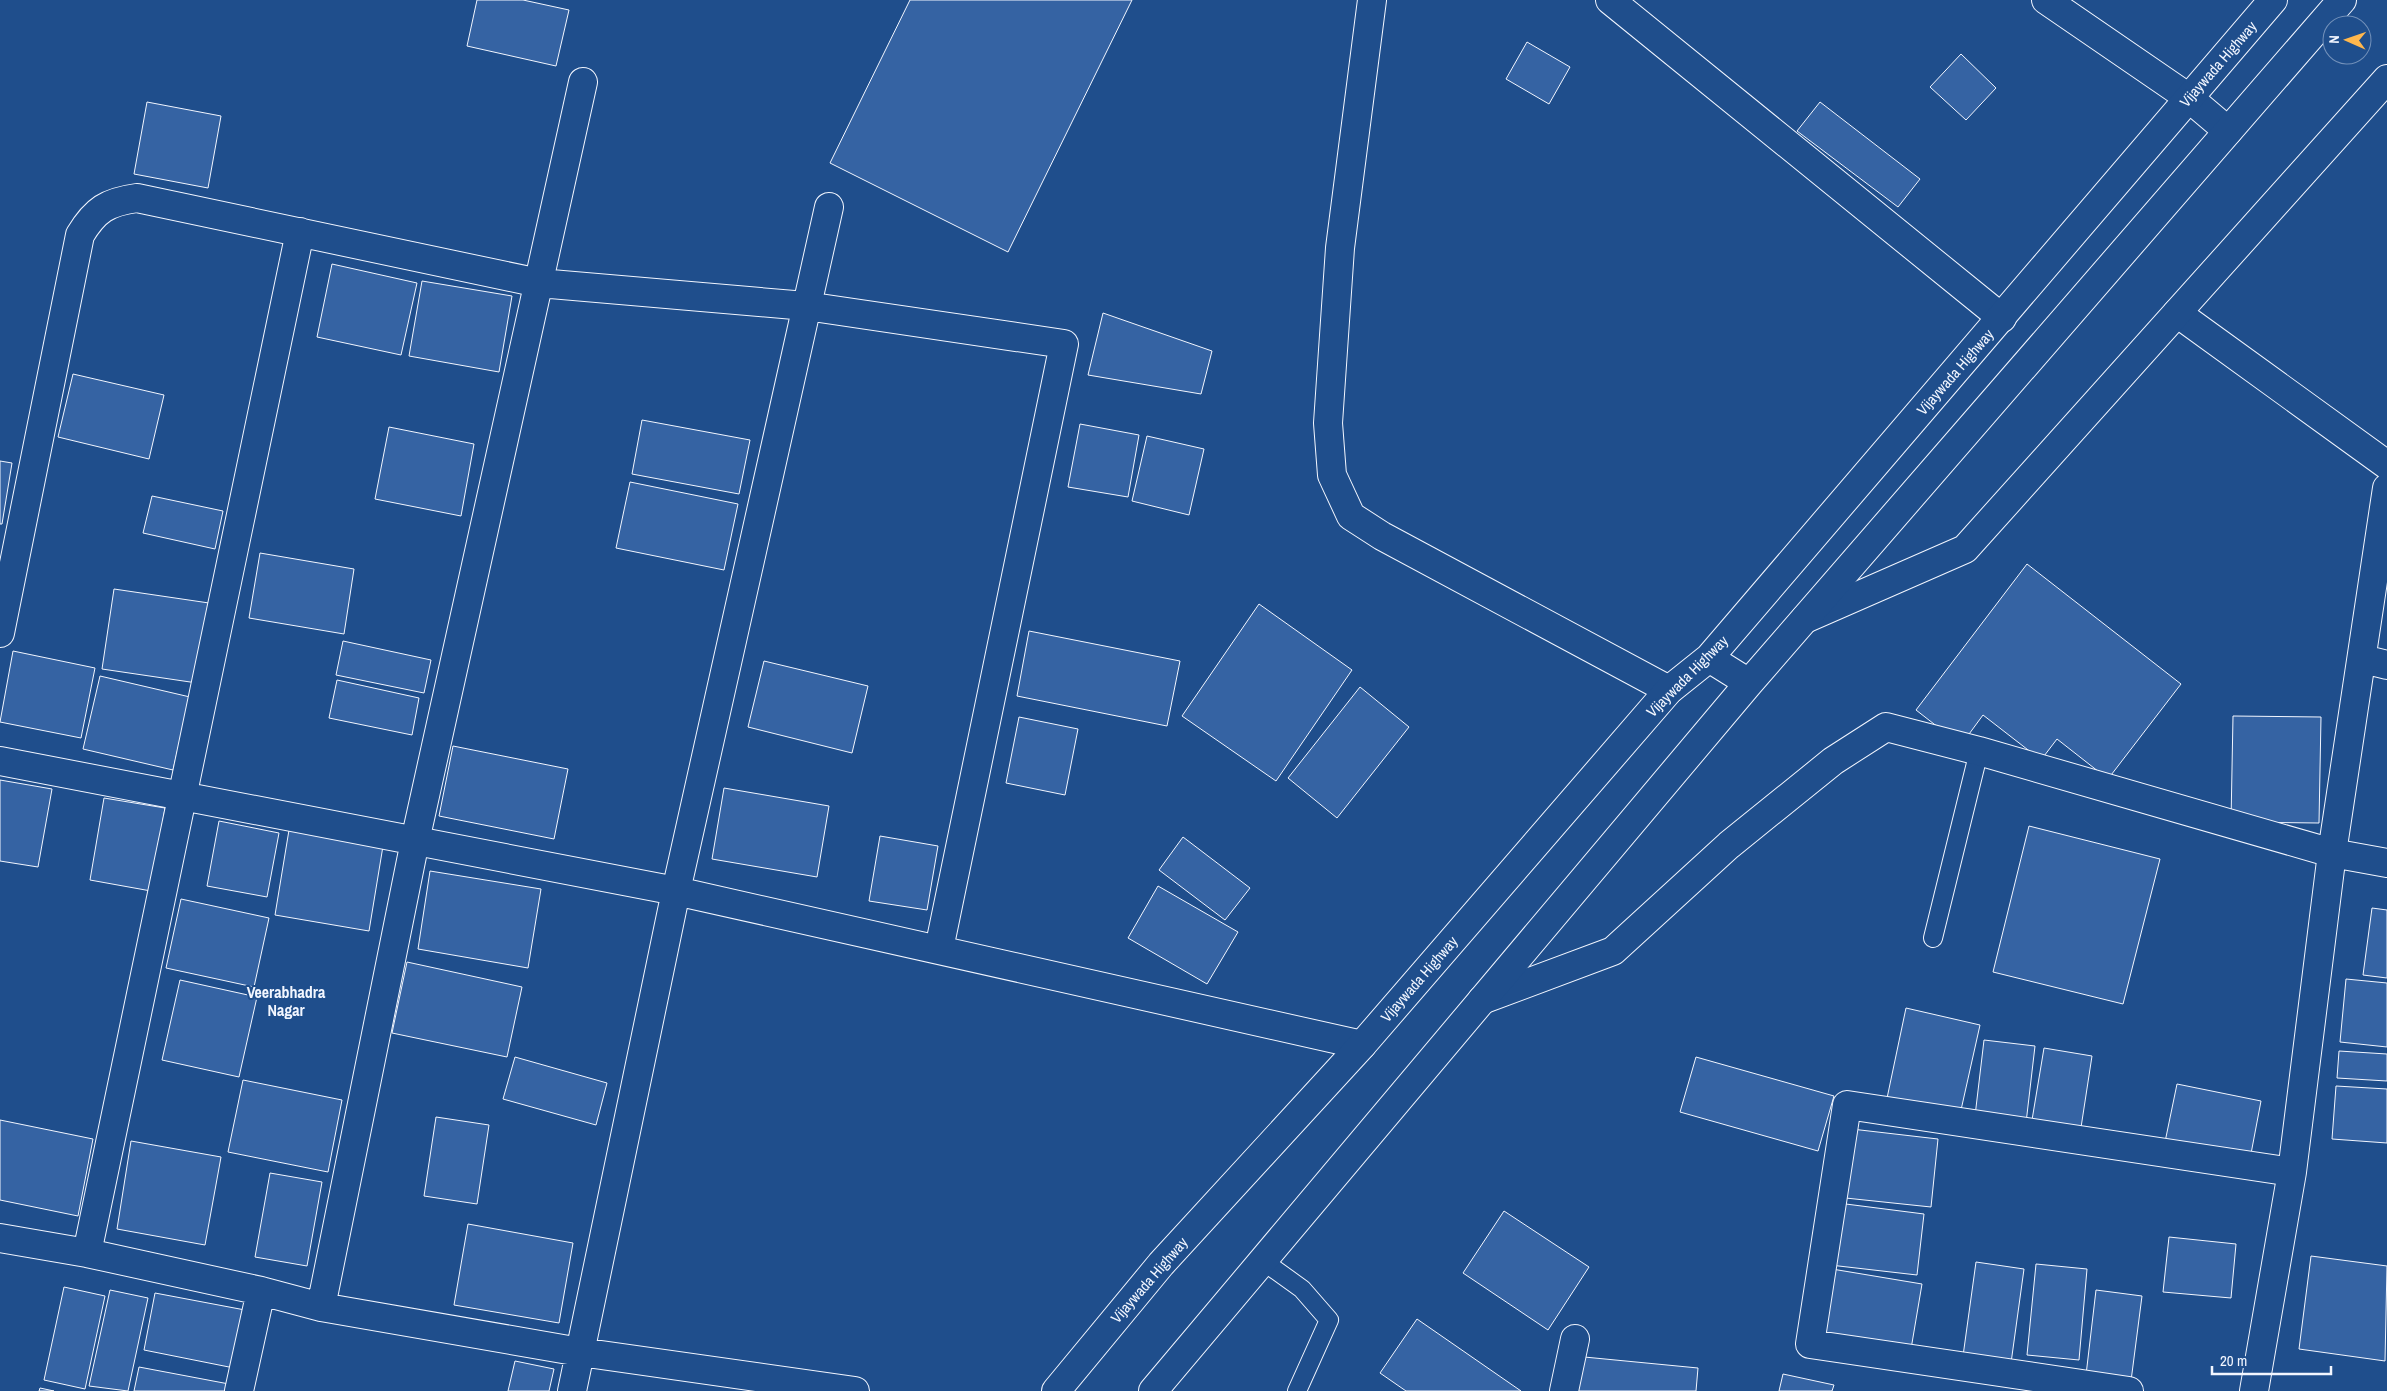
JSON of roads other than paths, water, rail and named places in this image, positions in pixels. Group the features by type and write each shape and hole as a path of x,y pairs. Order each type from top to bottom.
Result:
{"main road":[{"path":"1372,0 1340,248 1328,424 1332,475 1351,516 1382,536 1669,690"},
{"path":"1610,0 2002,318"},
{"path":"2046,0 2189,98 2228,131"},
{"name":"Vijaywada Highway","path":"1056,1391 1161,1264 1362,1045 1669,690 1709,658 2273,0"},
{"path":"1153,1391 1749,683 2342,0"},
{"path":"1805,619 1965,548 2387,79"},
{"path":"321,1308 415,841 583,82"},
{"path":"0,633 8,543 80,235 91,216 115,201 137,198 539,283 806,306 1064,344 939,949"},
{"path":"572,1391 676,891 829,207"},
{"path":"88,1253 300,232"},
{"path":"2177,313 2387,465"},
{"path":"2254,1391 2292,1172 2332,853 2375,662 2387,488"},
{"path":"1709,658 1749,683"},
{"path":"1482,1000 1612,951 1729,845 1833,761 1886,728 1979,751 2332,853 2387,863"},
{"path":"0,761 676,891 1362,1045"},
{"path":"2128,1391 1810,1344 1847,1105 2292,1172"},
{"path":"0,1238 88,1253 262,1291 321,1308 580,1352 855,1391"},
{"path":"239,1391 262,1291"},
{"path":"1564,1391 1575,1339"}],"lane":[{"path":"1933,938 1979,751"},
{"path":"1263,1261 1302,1289 1329,1320 1297,1391"}],"district":[{"name":"Veerabhadra Nagar","path":"286,1001"}]}
